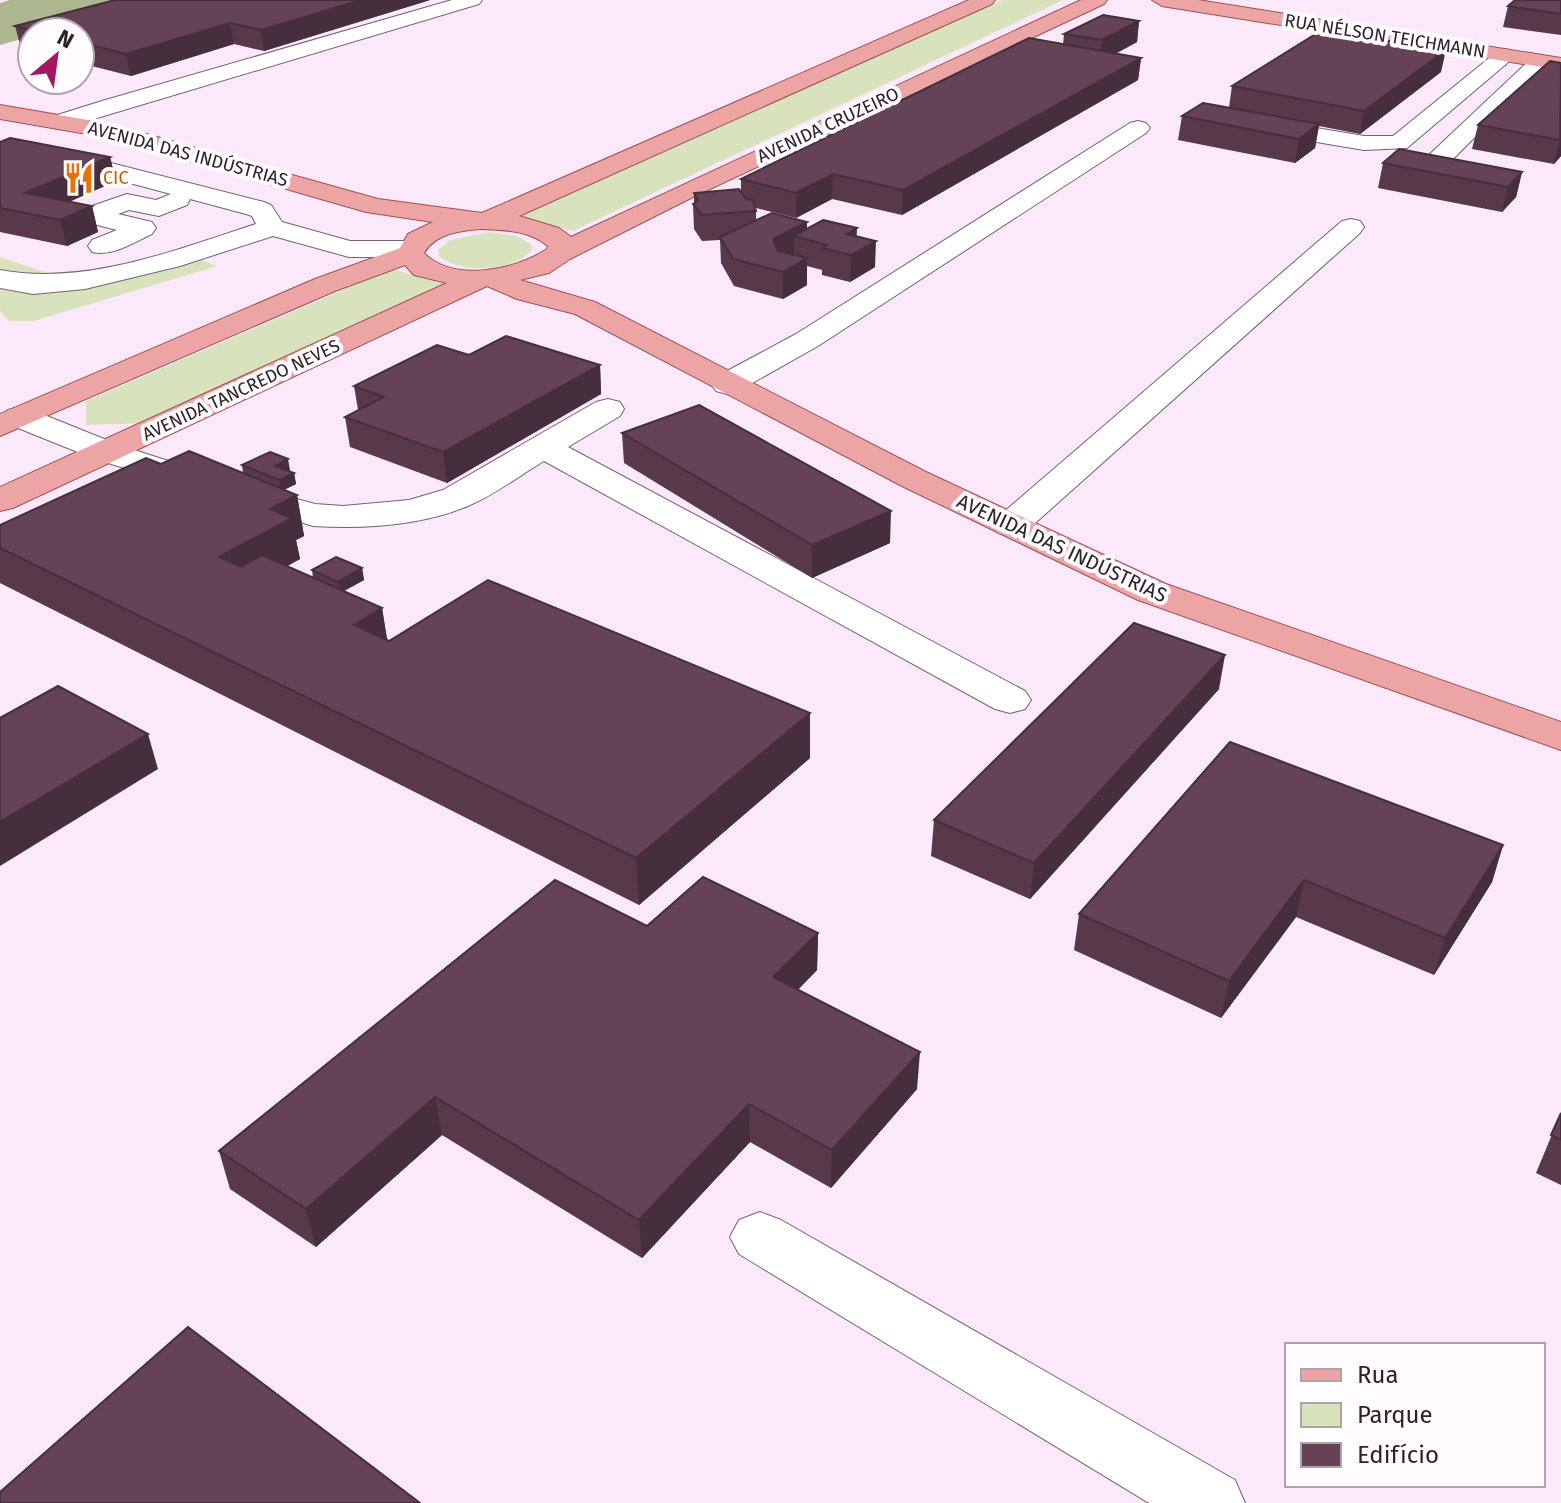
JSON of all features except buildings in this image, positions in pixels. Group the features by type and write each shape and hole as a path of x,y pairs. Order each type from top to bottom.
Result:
{"main road":[{"path":"482,222 985,0"},
{"name":"AVENIDA CRUZEIRO","path":"486,278 522,273 1097,0"},
{"name":"RUA NÉLSON TEICHMANN","path":"1162,0 1550,62"},
{"name":"AVENIDA DAS INDÚSTRIAS","path":"0,112 186,150 375,206 482,222"},
{"path":"375,206 411,250 414,262 432,271 486,278 527,293 585,308"},
{"path":"10,421 411,250 437,230 482,222 525,223 544,228 557,235 562,244 556,257 585,308"},
{"name":"AVENIDA TANCREDO NEVES","path":"0,500 486,278"},
{"name":"AVENIDA DAS INDÚSTRIAS","path":"585,308 727,384 1152,592 1561,737"}],"lane":[{"path":"59,122 144,94 279,58 472,0"},
{"path":"1230,120 1364,143 1399,143 1505,55"},
{"path":"1440,158 1550,62"},
{"path":"727,384 807,340 1138,128"},
{"path":"32,150 255,208 262,211 261,232"},
{"path":"102,246 199,191"},
{"path":"1011,525 1351,227"},
{"path":"261,232 312,268 325,285"},
{"path":"0,279 33,285 85,280 170,260 261,232 349,249 411,250"},
{"path":"10,421 313,515 343,517 387,514 438,505 456,498 608,409"},
{"path":"543,447 1010,700"},
{"path":"760,1237 1211,1503"}],"green space":[{"path":"10,0 163,0 96,16 16,16 16,40 0,45 0,3"},
{"path":"1003,0 1063,0 573,231 511,214"},
{"path":"490,232 517,236 532,245 531,251 511,263 486,268 460,266 439,256 438,250 450,240"},
{"path":"0,257 59,277 199,259 217,266 34,321 9,321 0,311"},
{"path":"392,269 450,286 149,423 86,425 86,401"}],"place":[{"name":"CIC","path":"79,178"}]}
